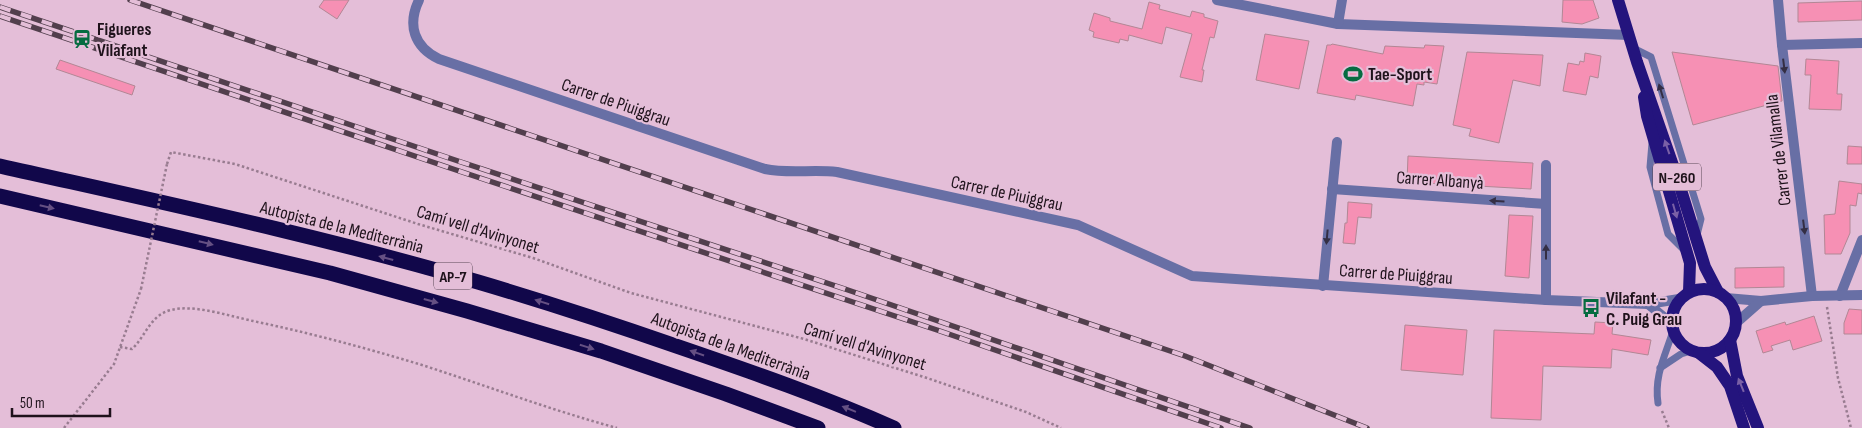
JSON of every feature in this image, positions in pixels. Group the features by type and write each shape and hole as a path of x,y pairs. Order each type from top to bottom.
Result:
{"highway":[{"name":"Autopista de la Mediterrània","path":"0,166 208,213 477,282 612,324 737,367 849,408 894,428"},
{"name":"AP-7","path":"0,196 321,271 467,311 601,352 726,394 818,428"}],"main road":[{"name":"N-260","path":"1618,0 1637,62 1672,160 1705,267 1722,295 1735,311 1736,323"},
{"name":"N-260","path":"1637,62 1647,116 1690,263 1684,296 1672,313 1672,327"},
{"path":"1684,296 1704,288 1722,295"},
{"path":"1736,323 1730,340 1737,376 1758,428"},
{"path":"1672,327 1680,343 1717,367 1730,386 1744,428"},
{"path":"1695,352 1716,351 1730,340"}],"street":[{"name":"Carrer de Piuiggrau","path":"419,0 413,17 413,26 418,42 431,55 753,166 777,172 837,172 1078,225 1192,276 1546,300 1648,304 1684,296"},
{"path":"1217,0 1248,4 1338,24 1631,42"},
{"path":"1338,24 1342,0"},
{"name":"Carrer de Vilamalla","path":"1778,0 1812,296"},
{"path":"1782,45 1862,44"},
{"path":"1323,286 1336,142"},
{"path":"1546,165 1546,300"},
{"name":"Carrer Albanyà","path":"1332,189 1546,204"},
{"path":"1840,296 1862,240"},
{"path":"1722,295 1761,301 1812,296 1862,295"},
{"path":"1736,323 1761,301"},
{"path":"1648,304 1672,327"}],"lane":[{"path":"1631,42 1651,57 1701,220 1696,238"},
{"path":"1658,402 1656,387 1672,327"},
{"path":"1660,368 1681,354 1695,352"}],"path":[{"name":"Camí vell d'Avinyonet","path":"64,428 114,364 141,289 171,152 235,164 418,224 533,258 631,293 804,340 927,378 1026,412 1061,428"},
{"path":"1825,296 1838,378 1851,428"},
{"path":"120,348 132,349 140,342 157,315 184,308 208,311 292,329 358,346 617,428"},
{"path":"1658,402 1669,428"}],"building":[{"path":"324,0 349,0 337,19 319,7"},
{"path":"1563,0 1593,0 1599,18 1582,24 1562,22"},
{"path":"1862,1 1862,20 1798,22 1798,3"},
{"path":"1149,2 1160,5 1159,9 1190,17 1192,11 1204,14 1204,17 1218,21 1214,38 1210,37 1202,70 1204,70 1202,82 1180,77 1192,34 1166,27 1162,44 1129,35 1128,41 1120,39 1119,43 1093,37 1094,32 1089,30 1094,13 1110,18 1110,21 1142,29"},
{"path":"1265,34 1309,41 1299,89 1256,80"},
{"path":"1332,44 1383,54 1385,46 1424,48 1425,45 1444,46 1437,84 1424,82 1424,85 1417,84 1413,106 1356,95 1355,100 1317,93 1327,45"},
{"path":"1467,52 1543,55 1540,86 1513,80 1499,143 1469,136 1471,129 1453,125"},
{"path":"1672,52 1778,66 1782,101 1693,125"},
{"path":"1585,53 1601,56 1598,78 1590,76 1586,95 1563,91 1568,63 1579,65 1580,61 1584,62"},
{"path":"1806,59 1839,61 1837,94 1842,94 1841,110 1809,109 1811,75 1805,75"},
{"path":"60,60 135,86 132,95 56,69"},
{"path":"1848,146 1862,147 1862,164 1847,164"},
{"path":"1408,156 1533,163 1531,189 1407,182"},
{"path":"1839,181 1862,184 1862,194 1858,193 1856,206 1850,205 1850,233 1841,254 1825,254 1824,215 1835,214"},
{"path":"1348,202 1372,204 1371,218 1358,217 1355,244 1343,243 1345,223 1347,223"},
{"path":"1509,215 1533,216 1529,278 1505,276"},
{"path":"1784,267 1784,287 1735,288 1735,268"},
{"path":"1849,309 1862,310 1862,334 1844,334 1844,323"},
{"path":"1814,316 1822,341 1793,350 1790,340 1771,346 1773,350 1763,353 1756,331 1785,322 1786,325"},
{"path":"1595,322 1613,323 1612,334 1651,340 1648,355 1612,349 1611,368 1543,366 1541,420 1491,418 1494,330 1594,334"},
{"path":"1405,325 1467,330 1463,375 1401,370"}],"railway":[{"path":"130,0 1185,356 1367,428"},
{"path":"0,7 845,289 1250,428"},
{"path":"0,16 937,330 1221,428"}],"place":[{"name":"Figueres Vilafant","path":"82,39"},
{"name":"Tae-Sport","path":"1353,74"},
{"name":"Vilafant - C. Puig Grau","path":"1591,308"}]}
